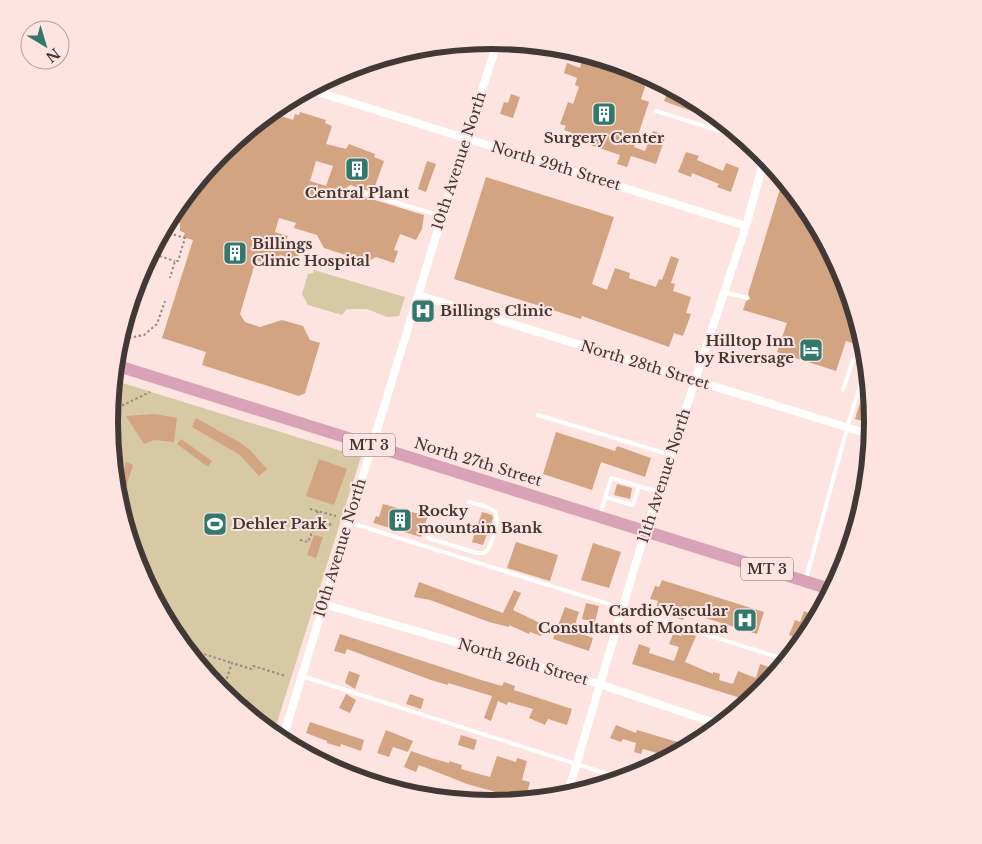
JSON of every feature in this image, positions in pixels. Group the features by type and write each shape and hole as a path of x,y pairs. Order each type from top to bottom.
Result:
{"main road":[{"name":"North 27th Street","path":"122,367 826,588"}],"street":[{"name":"10th Avenue North","path":"285,732 466,138 495,49"},
{"name":"North 29th Street","path":"317,92 746,226"},
{"name":"11th Avenue North","path":"569,787 646,531 746,226 762,166"},
{"name":"North 28th Street","path":"418,295 864,433"},
{"name":"North 26th Street","path":"323,604 599,684 712,722"}],"lane":[{"path":"656,111 727,133"},
{"path":"350,189 442,216"},
{"path":"724,292 747,298"},
{"path":"843,390 853,360 859,358"},
{"path":"806,581 862,379"},
{"path":"538,415 671,454"},
{"path":"600,516 611,478 659,492"},
{"path":"606,497 634,505 639,486"},
{"path":"428,538 477,553 485,552 489,548 498,518 496,512 469,502"},
{"path":"348,522 780,658"},
{"path":"302,676 611,775"}],"path":[{"path":"157,255 178,262 185,238 169,233"},
{"path":"170,278 175,261"},
{"path":"127,338 144,335 157,324 165,302"},
{"path":"118,411 123,405 150,392"},
{"path":"310,508 336,516"},
{"path":"317,510 321,523"},
{"path":"300,540 308,542 313,530 321,523 334,525"},
{"path":"197,652 251,669 252,666 286,676"},
{"path":"225,684 232,663"}],"shaded area":[{"path":"314,270 405,297 399,316 387,317 367,309 347,309 342,315 308,305 302,294 308,274 313,273"},
{"name":"Dehler Park","path":"120,382 361,457 276,726 245,703 210,668 168,609 146,565 130,519 121,471 118,422"}],"building":[{"name":"Surgery Center","path":"582,60 646,83 641,99 649,102 634,147 645,151 653,131 666,135 656,164 631,156 627,167 617,164 620,155 573,139 575,134 564,130 566,126 560,124 568,102 573,104 579,87 575,85 577,78 564,73 567,63 580,68"},
{"path":"667,93 704,116 664,101"},
{"path":"511,94 520,97 513,118 500,114 504,102 508,103"},
{"name":"Billings Clinic Hospital","path":"300,112 326,120 325,123 332,126 326,144 346,149 349,144 375,154 374,157 384,161 373,192 350,185 346,188 348,192 424,215 422,229 416,240 400,234 394,250 398,251 394,263 376,257 367,262 324,248 317,235 294,228 296,223 279,218 275,232 288,236 285,243 301,247 297,260 280,255 274,260 266,257 264,263 256,260 240,314 245,322 260,327 282,320 303,326 310,340 320,343 305,393 299,396 202,365 206,352 162,338 193,240 183,237 185,233 180,231 180,223 176,222 210,176 245,141 279,115 293,120 295,114 299,115","holes":["316,161 333,166 326,186 310,181"]},
{"path":"686,152 699,156 697,160 723,171 726,163 739,168 731,192 717,187 719,184 692,173 691,177 678,172"},
{"path":"427,161 436,164 426,192 418,189"},
{"path":"486,177 614,217 592,284 607,290 615,268 630,273 629,278 656,287 659,279 662,280 671,256 679,259 671,283 675,284 673,291 691,297 686,313 691,314 683,336 674,333 669,347 582,316 581,319 454,279"},
{"path":"781,187 814,235 826,257 852,325 856,344 846,341 836,371 777,352 787,323 743,310 746,301 750,299 748,294"},
{"path":"863,394 864,421 855,419"},
{"path":"155,414 177,418 174,442 154,440 144,444 126,416"},
{"path":"196,418 239,442 250,450 267,469 259,476 240,455 192,427"},
{"path":"556,432 615,451 617,446 651,458 645,477 601,462 592,490 543,474"},
{"path":"181,439 212,461 208,467 177,444"},
{"path":"319,459 347,469 334,505 306,496"},
{"path":"126,462 133,465 124,492 122,476"},
{"path":"617,484 632,488 630,499 614,495"},
{"name":"Rocky mountain Bank","path":"383,504 428,515 421,537 373,523 376,516 379,517"},
{"path":"482,512 492,515 493,518 483,545 472,542"},
{"path":"314,535 323,537 316,558 307,555"},
{"path":"516,542 558,555 550,581 507,568"},
{"path":"593,543 621,552 609,588 581,580"},
{"path":"662,580 764,612 757,634 686,612 683,620 655,611 658,601 650,599 655,586 659,587"},
{"path":"419,582 503,613 514,590 521,593 513,610 544,625 541,636 530,632 529,634 509,625 509,627 489,622 430,600 414,597"},
{"path":"586,603 599,606 595,622 582,619"},
{"path":"565,607 579,612 573,631 593,638 589,651 553,639"},
{"path":"804,611 811,614 795,638 789,635 795,620 800,622"},
{"path":"682,632 696,636 685,662 713,674 713,672 720,674 719,680 733,684 738,671 756,678 760,664 769,667 767,673 742,698 632,664 639,644 650,648 649,653 674,661 679,647 669,644 673,634 681,636"},
{"path":"340,634 478,679 502,686 504,682 515,686 514,690 572,709 567,725 548,719 545,725 529,718 533,709 508,702 507,705 498,701 491,721 484,718 492,696 431,680 347,649 345,654 334,651"},
{"path":"349,671 360,675 355,689 345,683"},
{"path":"346,694 356,700 350,713 339,708"},
{"path":"410,694 424,699 421,709 406,704"},
{"path":"310,722 364,740 361,751 341,744 340,747 327,743 327,741 306,733"},
{"path":"616,725 636,733 637,730 681,743 661,754 643,749 641,754 634,752 636,743 623,739 621,742 610,738"},
{"path":"386,730 413,741 408,752 393,747 389,757 377,753"},
{"path":"461,735 477,740 474,750 458,745"},
{"path":"411,751 449,763 449,761 462,765 461,769 490,777 497,756 516,762 517,758 527,761 522,780 530,782 527,793 504,794 467,784 419,765 416,772 404,767"}],"place":[{"name":"Surgery Center","path":"604,114"},
{"name":"Central Plant","path":"357,169"},
{"name":"Billings Clinic Hospital","path":"235,253"},
{"name":"Billings Clinic","path":"423,311"},
{"name":"Hilltop Inn by Riversage","path":"811,350"},
{"name":"Rocky mountain Bank","path":"400,520"},
{"name":"Dehler Park","path":"215,524"},
{"name":"CardioVascular Consultants of Montana","path":"745,620"}]}
